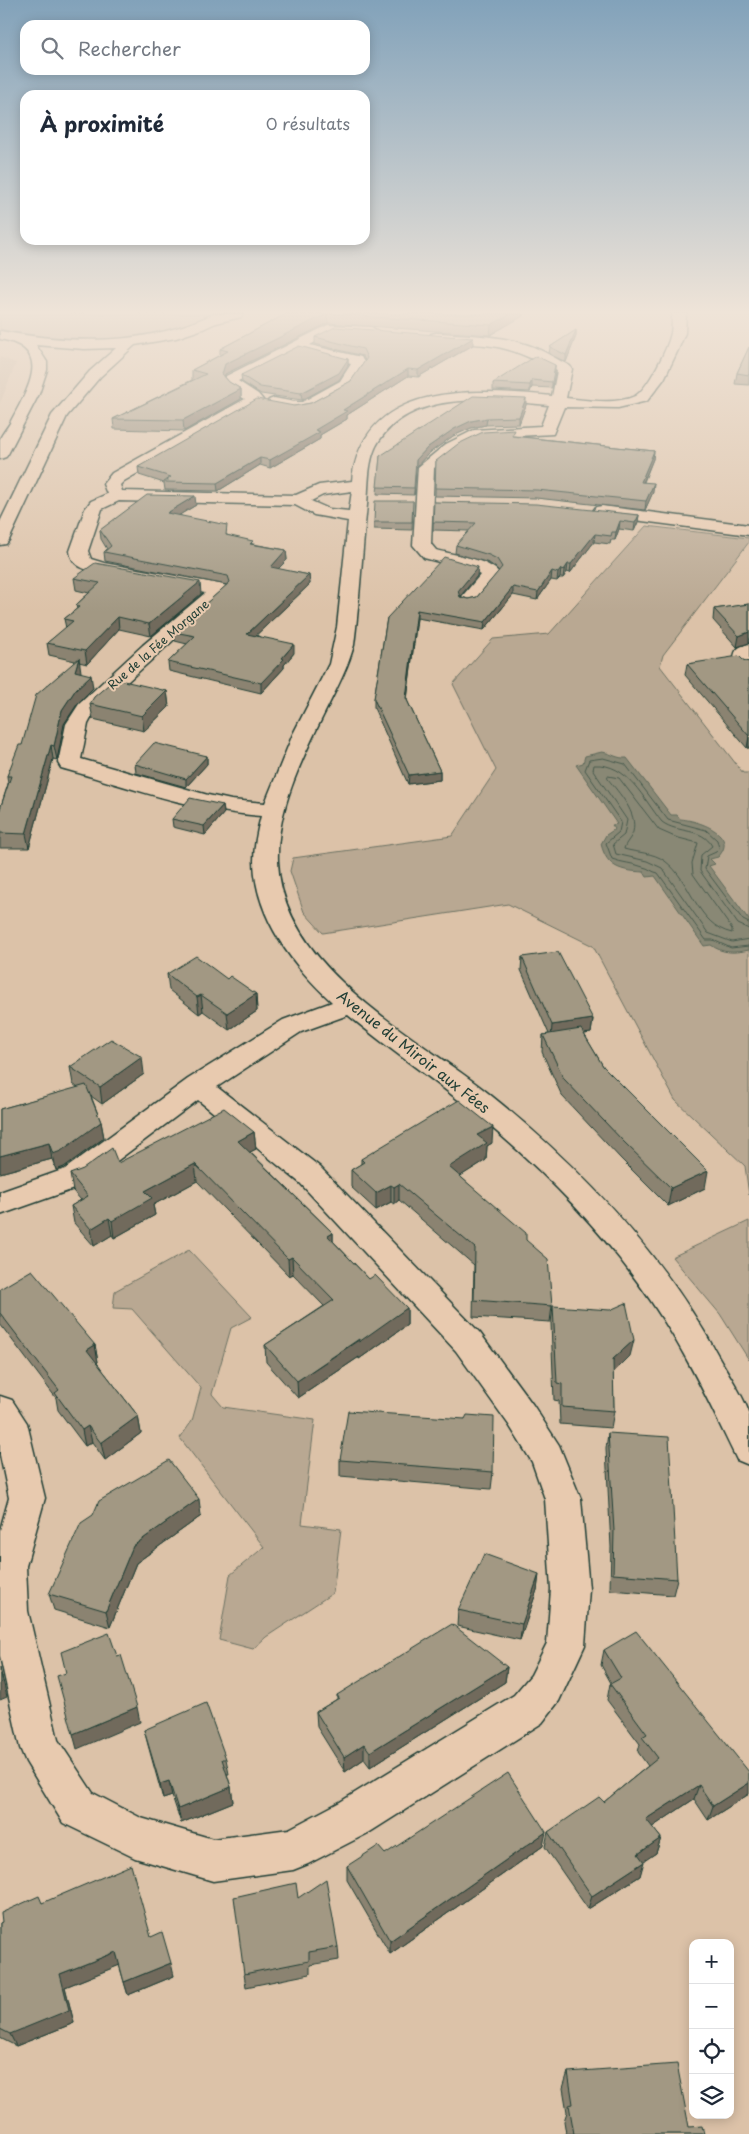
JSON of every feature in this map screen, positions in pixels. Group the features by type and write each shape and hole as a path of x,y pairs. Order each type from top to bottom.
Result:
{"street":[{"path":"0,454 21,414"},
{"path":"0,540 61,414"},
{"path":"232,414 118,477 111,484 114,496 299,500 319,490 363,501"},
{"name":"Avenue du Miroir aux Fées","path":"401,414 391,420 372,438 365,455 363,501 346,632 339,664 279,793 268,835 266,859 275,905 293,943 316,972 352,1006 478,1100 553,1167 605,1218 653,1277 680,1317 723,1393 749,1450"},
{"path":"468,600 491,574 480,567 430,554 422,546 416,502 426,467 434,459 480,433 548,431 554,414"},
{"name":"Rue de la Fée Morgane","path":"114,496 97,505 94,509 79,551 80,558 85,563 100,568 220,590 150,649 86,708 77,724 70,762 204,801 230,807 274,810"},
{"path":"299,500 320,513 331,515 363,501"},
{"path":"416,502 443,503"},
{"path":"584,510 749,530"},
{"path":"749,650 744,652 744,661 749,666"},
{"path":"0,1204 75,1177 198,1086 292,1026 333,1010 352,1006"},
{"path":"0,1410 10,1423 28,1498 8,1566 9,1611 40,1748 78,1808 135,1838 213,1860 293,1849 355,1817 528,1709 545,1688 566,1645 570,1589 563,1499 547,1456 521,1415 468,1342 310,1176 198,1086"}],"shaded area":[{"path":"646,526 749,538 749,542 663,655 660,666 743,773 749,773 749,1195 745,1166 675,1100 593,946 508,904 323,933 304,912 290,871 293,858 452,836 496,770 453,684 493,639 549,634"},
{"path":"749,1221 749,1360 720,1314 672,1257"},
{"path":"189,1250 252,1317 231,1328 212,1394 223,1407 315,1420 302,1524 341,1529 333,1593 266,1637 253,1649 219,1640 230,1575 264,1547 180,1438 192,1421 201,1388 132,1309 113,1308 115,1291"}],"water":[{"path":"602,752 620,758 627,758 671,815 677,815 680,819 705,825 720,835 724,842 723,849 718,857 710,859 715,864 709,866 749,920 749,950 729,952 711,945 704,946 655,876 647,877 644,872 628,871 616,867 607,858 601,844 606,835 615,829 612,825 617,824 576,765 583,763 585,756"}],"building":[{"path":"124,414 195,414 183,420 113,419"},
{"path":"231,414 343,414 315,430 320,432 270,460 260,458 217,483 164,482 171,477 138,467"},
{"path":"446,414 520,414 519,417 487,418 471,421 454,429 428,447 416,460 414,488 377,487 380,456"},
{"path":"515,430 512,436 654,451 641,482 654,483 646,501 537,490 435,488 436,461 458,444 483,432"},
{"path":"147,495 195,496 167,513 227,525 226,535 253,541 250,544 286,550 271,567 309,575 247,634 294,644 282,658 284,659 261,683 168,662 195,636 174,632 230,582 228,576 104,552 111,546 100,530"},
{"path":"375,501 413,501 412,522 374,522"},
{"path":"434,502 536,504 639,515 635,523 620,521 616,532 612,532 611,536 595,534 571,564 568,564 564,570 561,569 558,573 552,571 538,592 513,587 485,622 417,610 406,698 440,771 409,775 374,699 387,618 444,557 478,567 458,591 460,597 468,599 477,597 502,567 497,559 489,555 456,545 476,523 433,522"},
{"path":"95,563 200,582 149,624 118,617 85,651 47,643 73,621 64,619 79,607 76,605 100,583 74,578"},
{"path":"749,604 749,632 739,636 714,609"},
{"path":"739,656 749,662 749,736 687,664"},
{"path":"79,658 75,671 91,675 76,689 62,710 54,746 51,745 26,834 0,833 0,809 11,776 7,776 19,745 22,745 36,695"},
{"path":"115,679 167,691 142,716 90,704 94,697"},
{"path":"154,743 207,756 186,779 135,764"},
{"path":"190,798 223,805 204,826 172,819"},
{"path":"558,952 593,1019 552,1025 522,957"},
{"path":"196,956 227,979 230,976 256,994 227,1013 201,995 197,997 167,974"},
{"path":"581,1029 603,1066 708,1171 671,1188 564,1079 543,1035"},
{"path":"111,1039 142,1057 100,1087 70,1067"},
{"path":"86,1085 101,1122 61,1151 53,1154 49,1143 0,1156 0,1109"},
{"path":"459,1100 493,1127 477,1135 487,1143 449,1167 526,1233 526,1240 548,1259 552,1306 474,1300 475,1248 399,1184 394,1187 391,1185 376,1193 351,1170 364,1162 361,1159"},
{"path":"224,1108 254,1132 238,1141 333,1233 328,1236 369,1279 375,1275 407,1308 359,1342 359,1339 297,1381 265,1345 334,1300 292,1257 288,1259 195,1164 145,1191 152,1198 112,1221 109,1218 91,1229 71,1206 88,1196 70,1174 83,1169 112,1148 118,1163"},
{"path":"32,1270 95,1345 87,1350 138,1416 101,1443 88,1426 82,1430 55,1393 59,1390 0,1313 0,1289"},
{"path":"626,1303 634,1340 613,1359 614,1411 562,1407 562,1384 557,1383 553,1306 610,1310"},
{"path":"348,1411 465,1419 467,1415 494,1417 493,1472 340,1460"},
{"path":"608,1433 669,1437 677,1579 613,1574 614,1531"},
{"path":"169,1460 199,1499 133,1546 106,1611 49,1594 81,1523 93,1515 99,1501"},
{"path":"484,1554 539,1574 522,1624 458,1610"},
{"path":"452,1624 507,1667 370,1752 364,1744 344,1757 316,1712 339,1698 337,1695"},
{"path":"636,1631 749,1772 749,1783 713,1806 699,1785 646,1819 661,1838 638,1854 644,1862 592,1896 548,1832 599,1797 604,1802 658,1758 642,1737 647,1734 610,1684 621,1678 604,1650"},
{"path":"109,1633 117,1656 121,1655 137,1707 73,1734 57,1676 66,1673 61,1652"},
{"path":"206,1703 226,1759 222,1759 231,1787 178,1809 169,1781 160,1784 144,1730"},
{"path":"508,1773 546,1832 390,1941 347,1866 378,1846 385,1854"},
{"path":"131,1865 151,1937 162,1932 171,1963 124,1982 116,1952 60,1974 69,2010 10,2034 0,2029 1,1913 39,1896 42,1903"},
{"path":"326,1879 338,1947 309,1952 309,1961 244,1974 234,1897 296,1883 298,1898"},
{"path":"677,2064 689,2127 702,2126 704,2134 574,2134 569,2105 573,2104 568,2072"}]}
